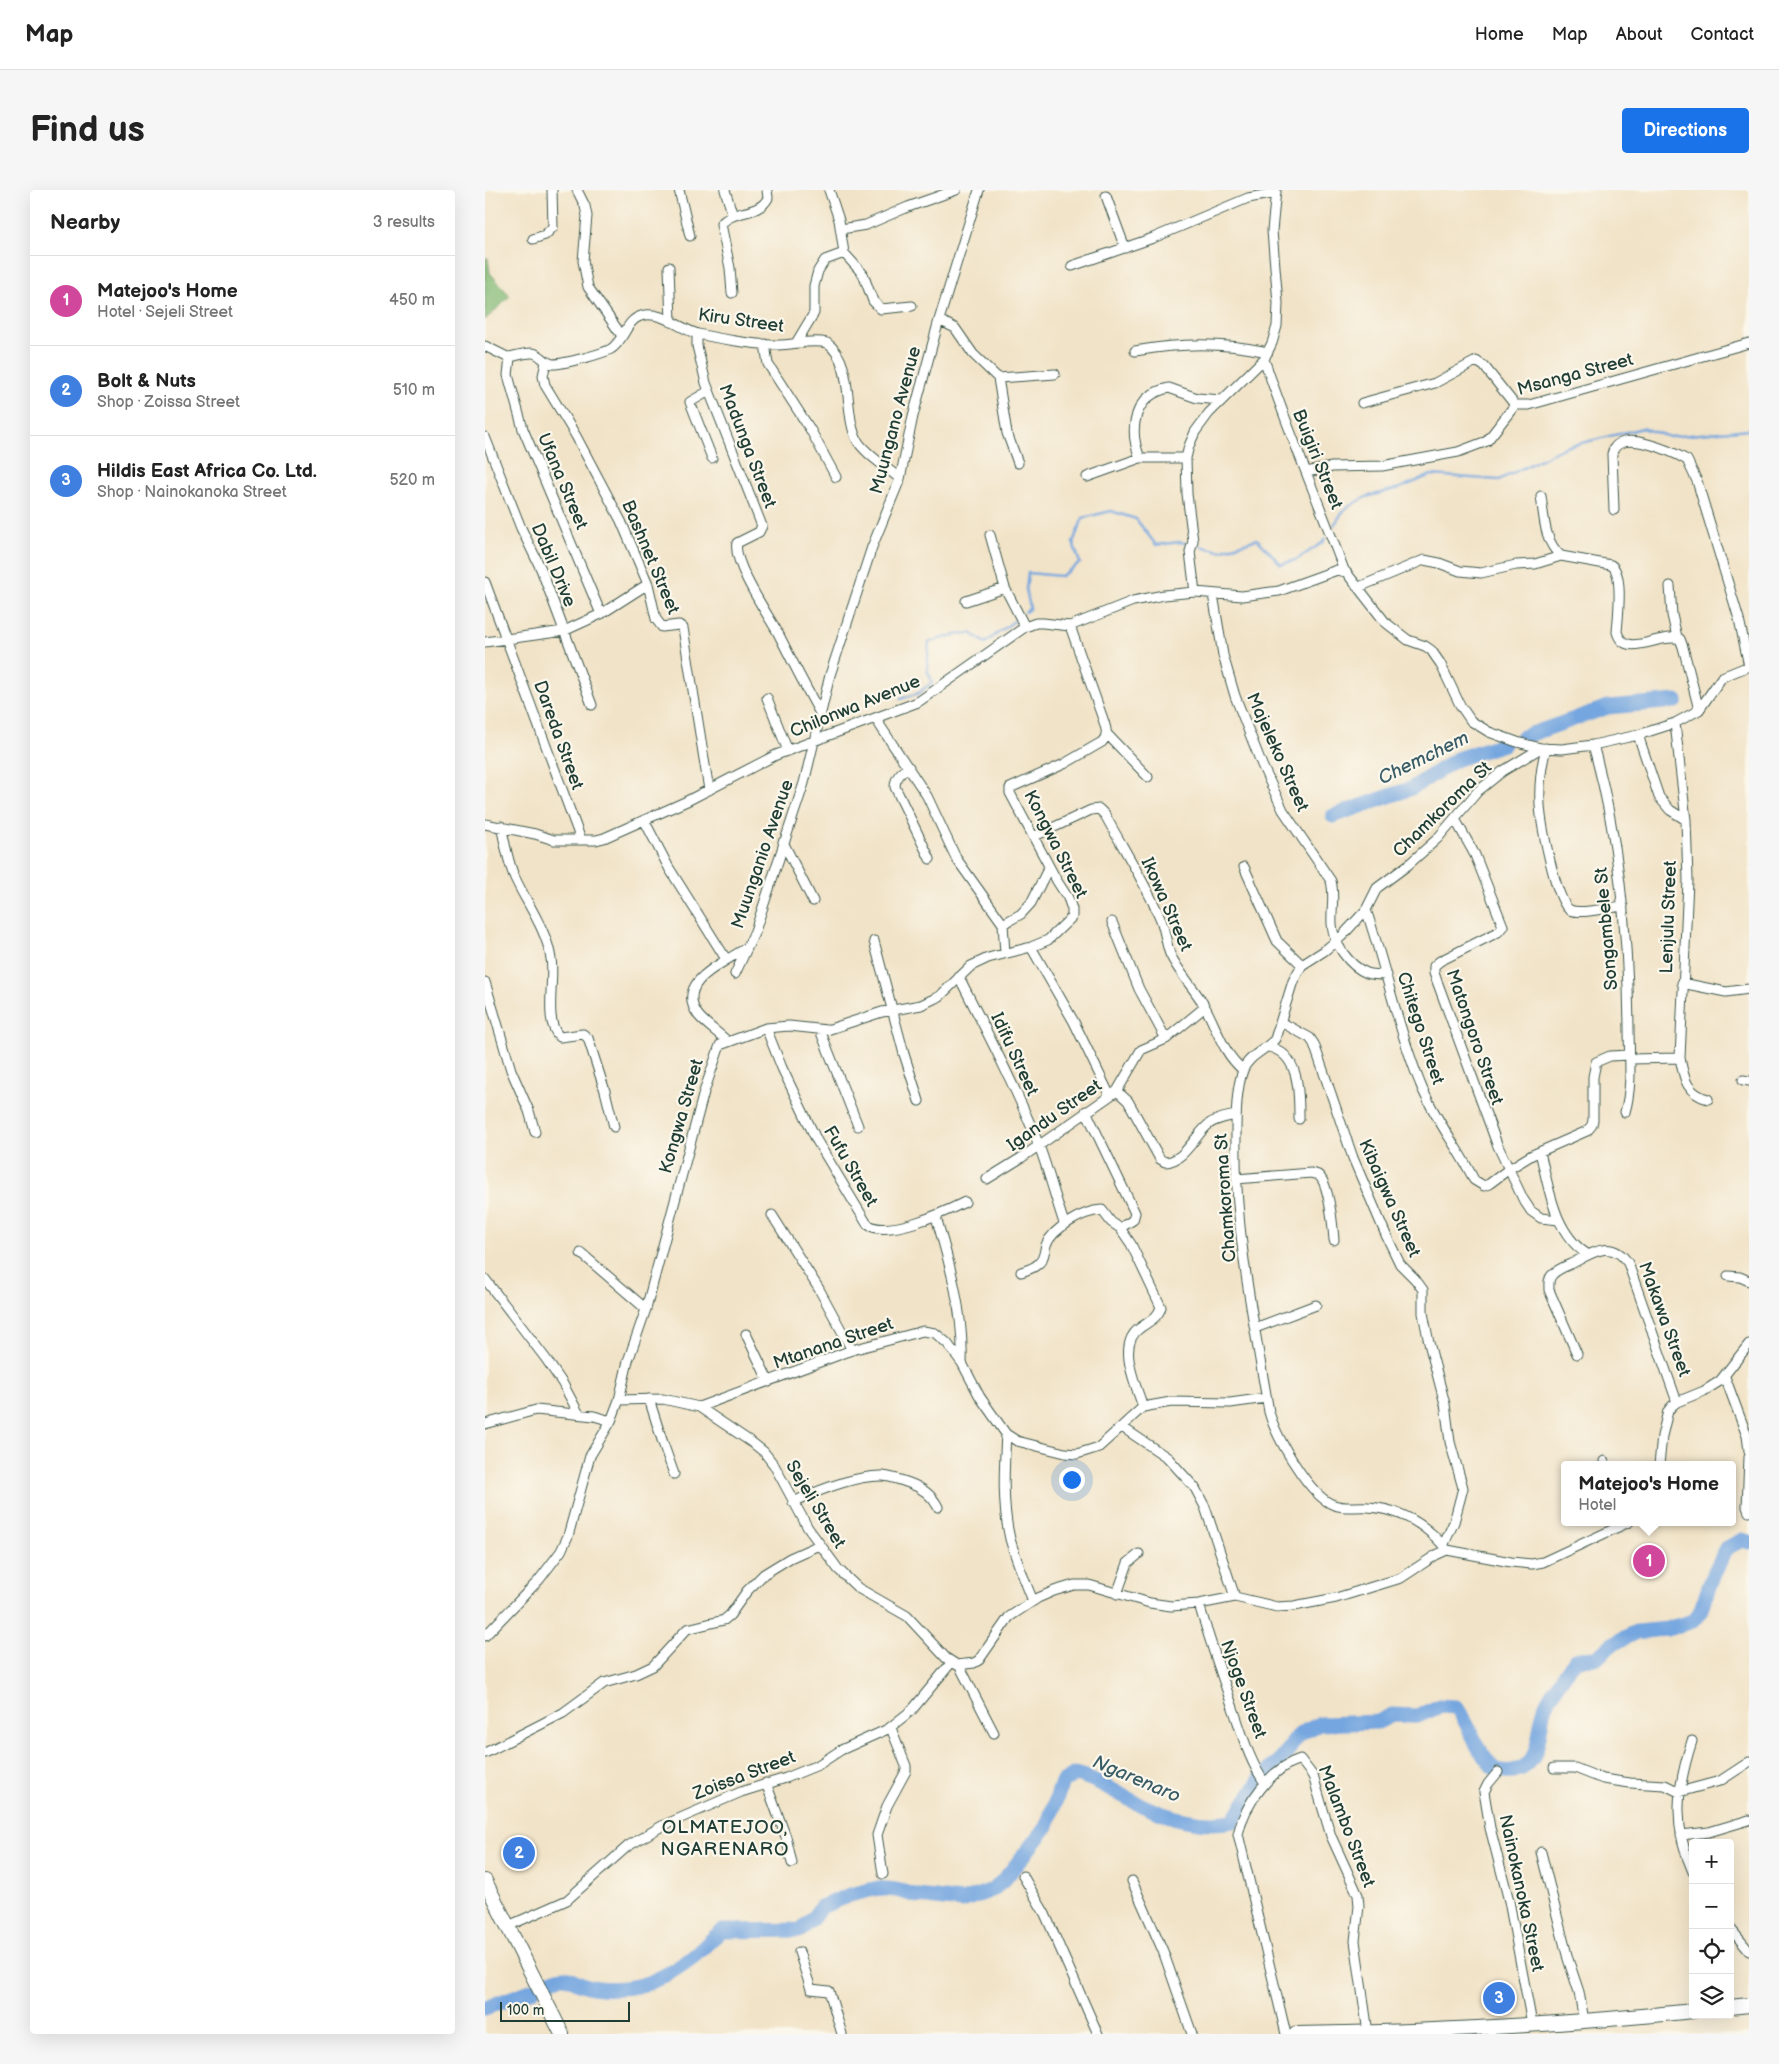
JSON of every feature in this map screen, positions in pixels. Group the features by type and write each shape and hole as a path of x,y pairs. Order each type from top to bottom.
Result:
{"highway":[{"path":"485,1881 562,2034"},
{"path":"1734,2007 1749,2005"},
{"path":"1296,2034 1450,2032 1689,2011"}],"street":[{"path":"533,239 545,234 553,227 552,190"},
{"path":"577,190 585,206 587,216 583,261 588,287 622,336"},
{"path":"680,190 690,236"},
{"path":"725,190 733,216"},
{"path":"732,293 720,226 723,220 764,205 768,198 767,190"},
{"path":"829,190 841,229 844,253 863,274 877,306 884,309 912,306"},
{"path":"841,229 866,226 908,207 956,190"},
{"name":"Muungano Avenue","path":"813,742 825,693 845,628 872,547 900,479 913,416 939,320 979,190"},
{"path":"1072,266 1125,248 1248,198 1276,192 1272,231 1278,303 1277,326 1266,356 1221,400 1195,432 1186,458 1195,592"},
{"path":"1106,196 1125,248"},
{"path":"796,343 813,314 814,286 818,271 825,260 844,253"},
{"path":"669,267 671,322"},
{"name":"Kiru Street","path":"509,358 525,353 534,353 546,362 553,364 594,355 610,349 619,343 635,318 642,315 652,315 697,334 765,344 821,341 828,343 833,348 844,375 857,441 864,450 900,479"},
{"path":"939,320 955,328 973,354 998,378 1007,433 1018,463"},
{"name":"Madunga Street","path":"697,334 699,358 709,391 762,526 759,532 737,543 737,552 757,599 821,715"},
{"path":"1135,351 1159,346 1211,343 1228,344 1266,356"},
{"name":"Msanga Street","path":"1306,472 1332,467 1382,466 1458,452 1487,441 1515,405 1529,405 1749,343"},
{"path":"765,344 768,364 810,429 836,477"},
{"path":"485,346 509,358"},
{"name":"Buigiri Street","path":"1266,356 1289,431 1344,570"},
{"name":"Ufana Street","path":"509,358 508,375 523,428 601,614"},
{"path":"1362,402 1435,383 1476,361 1484,366 1515,405"},
{"name":"Bashnet Street","path":"546,362 543,376 545,385 600,479 647,584 653,610 659,624 662,627 679,625 683,628 709,790"},
{"path":"998,378 1055,374"},
{"path":"1139,458 1134,440 1134,428 1141,405 1150,396 1169,388 1197,398 1221,400"},
{"path":"709,391 690,402 712,458"},
{"name":"Dabil Drive","path":"485,437 517,520 541,568 592,705"},
{"path":"1344,570 1385,622 1397,634 1431,650 1471,721 1489,732 1517,742 1543,748 1562,749 1593,745 1638,735 1675,723 1699,710 1720,678 1728,673 1749,666 1739,619 1697,481 1689,461 1653,445 1637,442 1619,443 1613,447 1612,454 1614,510"},
{"path":"1087,477 1139,458 1186,458"},
{"path":"1541,496 1550,542 1555,552 1561,556 1605,563 1614,567 1618,579 1617,632 1623,643 1634,645 1654,639 1677,638"},
{"path":"990,535 1005,588 1025,627"},
{"path":"1359,587 1421,561 1431,560 1460,571 1481,574 1511,566 1535,564 1561,556"},
{"name":"Chilonwa Avenue","path":"485,824 501,826 554,840 605,838 709,790 766,760 918,702 1025,627 1035,623 1070,626 1133,601 1195,592 1242,596 1279,591 1334,571 1344,570"},
{"name":"Dareda Street","path":"485,582 581,840"},
{"path":"485,642 564,631 601,614 647,584"},
{"path":"1670,586 1673,620 1677,638 1681,640 1699,710"},
{"path":"966,602 1005,588"},
{"name":"Majeleko Street","path":"1213,594 1223,655 1235,696 1262,765 1283,810 1331,881 1334,900 1332,923 1336,942"},
{"path":"1070,626 1107,734 1148,777"},
{"path":"767,698 789,751"},
{"path":"875,718 887,738 909,766 927,796 956,858 1003,924 1005,953"},
{"name":"Lenjulu Street","path":"1675,723 1687,820 1688,880 1680,1058 1688,1088 1700,1097 1708,1099"},
{"name":"Kongwa Street","path":"485,1636 539,1580 561,1550 573,1524 583,1476 590,1456 611,1421 619,1400 628,1361 646,1309 703,1092 717,1049 727,1041 766,1028 789,1026 820,1030 840,1027 870,1016 921,1005 936,999 971,966 981,961 1031,947 1048,940 1065,925 1073,914 1068,898 1010,794 1010,788 1079,756 1102,742 1107,734"},
{"path":"1638,735 1659,797 1665,806 1687,820"},
{"name":"Muunganio Avenue","path":"735,974 755,931 783,842 804,784 813,742"},
{"name":"Songambele St","path":"1593,745 1608,804 1623,906 1627,951 1631,1085 1625,1112"},
{"path":"1543,748 1540,806 1556,883 1562,901 1566,908 1575,912 1623,906"},
{"name":"Chamkoroma St","path":"1302,965 1336,942 1366,910 1380,884 1408,865 1494,777 1543,748"},
{"path":"909,766 899,775 895,782 895,787 930,859"},
{"name":"Ikowa Street","path":"1035,836 1091,810 1099,810 1105,815 1136,868 1161,922 1173,959 1205,1007 1221,1044 1233,1061 1243,1070"},
{"name":"Matongoro Street","path":"1455,819 1475,855 1503,926 1499,932 1440,961 1434,966 1433,970 1471,1078 1509,1169"},
{"path":"644,820 669,868 726,959"},
{"path":"501,826 514,877 550,952 552,967 551,1015 553,1027 560,1037 583,1034 588,1038 614,1127"},
{"path":"783,842 813,901"},
{"path":"1003,924 1021,914 1031,903 1049,867"},
{"path":"1243,1070 1252,1058 1269,1047 1275,1039 1293,981 1302,965 1277,941 1244,867"},
{"name":"Chitego Street","path":"1366,910 1387,975 1404,1038 1420,1084 1474,1180 1481,1185 1486,1186 1509,1169 1539,1152 1589,1129 1593,1120 1593,1077 1596,1062 1610,1056 1630,1057"},
{"path":"1112,922 1139,989 1166,1039"},
{"path":"874,941 919,1101"},
{"path":"1336,942 1350,959 1365,972 1387,975"},
{"path":"1031,947 1113,1094 1138,1053 1145,1047 1166,1039 1205,1007"},
{"path":"727,1041 701,1018 692,1004 691,998 695,985 708,972 746,948"},
{"name":"Idifu Street","path":"959,978 988,1032 1039,1146 1064,1223"},
{"path":"485,982 505,1052 531,1116 535,1132"},
{"path":"1682,984 1726,992 1749,989"},
{"name":"Kibaigwa Street","path":"1281,1022 1310,1038 1314,1044 1353,1158 1386,1235 1400,1264 1423,1290 1423,1312 1429,1343 1445,1404 1450,1442 1463,1488 1445,1548"},
{"name":"Fufu Street","path":"766,1028 782,1068 817,1141 867,1224 879,1229 916,1223 936,1217 965,1202"},
{"path":"820,1030 858,1126"},
{"path":"1269,1047 1283,1053 1293,1067 1299,1096 1299,1119"},
{"path":"1630,1057 1680,1058"},
{"name":"Chamkoroma St","path":"1243,1070 1236,1115 1236,1179 1240,1233 1269,1412 1277,1434 1289,1454 1321,1497 1327,1502 1341,1507 1367,1506 1383,1508 1406,1515 1421,1525 1445,1548"},
{"name":"Igandu Street","path":"987,1179 1039,1146 1086,1111 1113,1094 1128,1102 1160,1159 1165,1162 1177,1159 1218,1118 1236,1115"},
{"path":"1086,1111 1135,1213 1133,1220 1120,1228"},
{"path":"1539,1152 1559,1220 1568,1238 1587,1254"},
{"path":"1509,1169 1523,1199 1531,1211 1541,1218 1559,1220"},
{"path":"1236,1179 1311,1173 1319,1175 1323,1182 1332,1217 1335,1240"},
{"path":"1021,1272 1038,1265 1042,1261 1046,1245 1052,1235 1064,1223 1101,1210 1111,1222 1120,1228 1131,1244 1161,1306 1158,1314 1135,1331 1128,1343 1129,1358 1143,1407"},
{"path":"772,1215 819,1289 852,1350"},
{"path":"936,1217 958,1304 962,1341 962,1364"},
{"name":"Makawa Street","path":"1577,1354 1549,1290 1549,1279 1553,1273 1587,1254 1607,1249 1616,1250 1629,1262 1677,1402"},
{"path":"581,1253 646,1309"},
{"path":"1728,1276 1739,1277 1749,1282"},
{"path":"485,1279 546,1359 563,1384 579,1414"},
{"path":"1255,1328 1316,1305"},
{"name":"Mtanana Street","path":"699,1407 852,1350 917,1332 931,1331 943,1338 962,1364 980,1397 1006,1434"},
{"path":"746,1334 769,1382"},
{"path":"1659,1461 1662,1436 1668,1411 1677,1402 1704,1391 1725,1377 1749,1344"},
{"path":"1725,1377 1747,1436 1749,1451"},
{"path":"1006,1434 1017,1441 1065,1453 1077,1454 1099,1447 1122,1427 1131,1415 1143,1407 1171,1402 1230,1403 1267,1398"},
{"path":"649,1399 675,1474"},
{"name":"Sejeli Street","path":"619,1400 663,1399 699,1407 764,1452 774,1464 793,1502 819,1545 852,1583 862,1591 905,1614 955,1664 994,1733"},
{"path":"485,1424 537,1410 594,1416 611,1421"},
{"path":"1122,1427 1168,1458 1195,1488 1205,1507 1235,1597"},
{"path":"1006,1434 1004,1492 1007,1520 1015,1557 1033,1602"},
{"path":"1749,1457 1747,1507 1749,1512"},
{"path":"793,1502 830,1487 862,1478 883,1476 923,1489 934,1500 938,1508"},
{"path":"955,1664 974,1663 979,1660 1009,1617 1054,1591 1081,1585 1095,1586 1150,1603 1171,1606 1199,1604 1235,1597 1277,1607 1294,1606 1336,1598 1401,1578 1445,1548 1532,1564 1554,1558 1620,1526"},
{"path":"485,1753 563,1713 605,1683 636,1674 653,1666 687,1629 726,1618 747,1591 764,1574 790,1558 819,1545"},
{"path":"1117,1594 1128,1563 1139,1554"},
{"name":"Njoge Street","path":"1199,1604 1212,1649 1240,1729 1255,1767 1265,1783"},
{"name":"Zoissa Street","path":"508,1926 567,1900 628,1846 641,1837 685,1815 818,1765 841,1750 864,1742 891,1728 916,1706 955,1664"},
{"path":"883,1874 877,1835 887,1806 906,1771 906,1766 891,1728"},
{"path":"1689,1860 1681,1835 1678,1805 1684,1766 1691,1741"},
{"name":"Malambo Street","path":"1286,2034 1238,1834 1245,1814 1265,1783 1299,1759 1304,1761 1313,1776 1331,1836 1358,1895 1359,1906 1355,1941 1369,2025 1368,2033"},
{"path":"1554,1768 1575,1768 1603,1779 1665,1785 1679,1792 1720,1781 1749,1762"},
{"name":"Nainokanoka Street","path":"1498,1772 1484,1792 1490,1828 1509,1901 1532,2024"},
{"path":"766,1783 786,1837 792,1864"},
{"path":"1681,1835 1709,1832 1749,1820"},
{"path":"1541,1852 1562,1936 1579,1992 1584,2021"},
{"path":"1023,1876 1045,1914 1098,2034"},
{"path":"1132,1880 1163,1952 1192,2034"},
{"path":"1731,1929 1749,1951"},
{"path":"799,1952 811,1989 829,1991 842,2034"}],"green space":[{"path":"485,258 488,258 490,273 510,296 485,320"}],"waterway":[{"path":"1334,525 1345,509 1366,497 1400,488 1431,475 1499,480 1565,447 1643,428 1670,437 1749,429"},
{"path":"1025,612 1030,608 1026,589 1028,573 1061,576 1080,563 1073,542 1083,518 1111,511 1136,519 1156,545 1185,543"},
{"path":"1200,546 1220,551 1257,539 1281,564 1296,560 1325,539"},
{"path":"900,699 919,693 932,682 927,669 929,642 971,633 985,643 1014,621"},
{"path":"1523,737 1608,707 1676,701"},
{"name":"Chemchem","path":"1333,816 1412,788 1457,759 1503,744"},
{"name":"Ngarenaro","path":"546,1983 560,1977 601,1988 622,1988 649,1983 683,1965 723,1931 801,1930 821,1907 850,1895 878,1888 896,1890 918,1896 962,1901 992,1890 1004,1880 1047,1826 1062,1782 1075,1774 1100,1783 1150,1809 1173,1817 1209,1823 1233,1821 1261,1778 1287,1753 1295,1739 1303,1732 1320,1724 1378,1722 1392,1715 1418,1716 1440,1706 1456,1707 1481,1752 1494,1768 1507,1771 1523,1768 1530,1762 1534,1754 1545,1707 1555,1688 1576,1659 1597,1658 1611,1645 1636,1632 1667,1629 1693,1621 1700,1612 1714,1573 1727,1548 1742,1540 1749,1542"},
{"name":"Ngarenaro","path":"485,2008 533,1990"}],"place":[{"name":"Matejoo's Home","path":"1649,1561"},
{"name":"Bolt & Nuts","path":"519,1853"},
{"name":"Hildis East Africa Co. Ltd.","path":"1499,1998"}],"district":[{"name":"OLMATEJOO, NGARENARO","path":"725,1837"}]}
